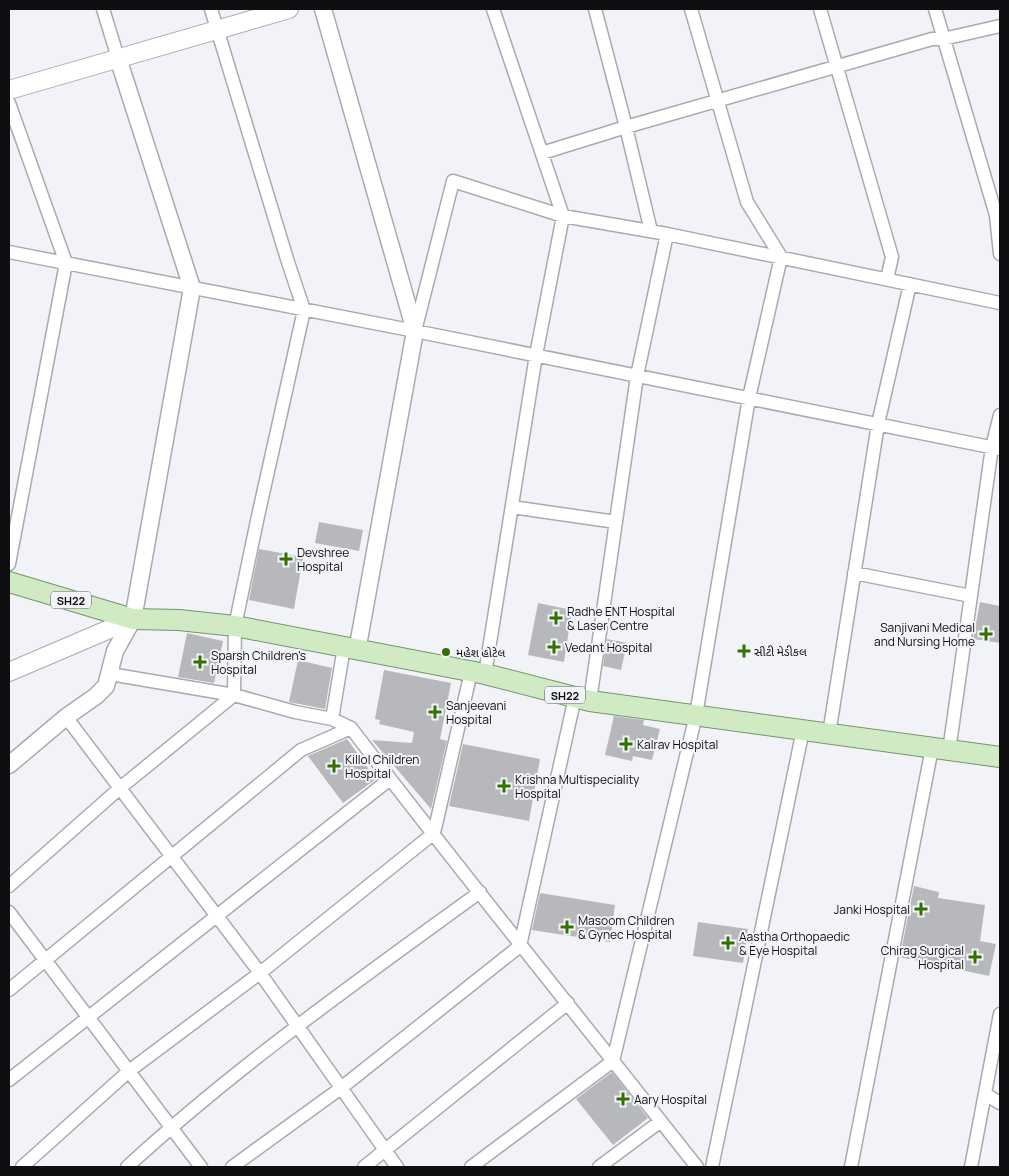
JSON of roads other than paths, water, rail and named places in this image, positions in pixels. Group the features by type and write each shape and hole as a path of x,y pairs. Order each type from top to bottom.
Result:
{"main road":[{"path":"9,90 288,9"},
{"name":"SH22","path":"9,582 134,619 179,620 235,626 478,673 582,699 1000,757"},
{"path":"9,672 134,619"}],"street":[{"path":"9,765 106,686 115,652 134,619 192,288 103,9"},
{"path":"9,886 120,788 234,695 235,626 304,310 212,9"},
{"path":"323,9 415,331"},
{"path":"22,1167 130,1071 260,973 434,833 478,673 512,507 536,355 563,216 493,9"},
{"path":"595,9 651,231"},
{"path":"472,1167 613,1061 696,715 749,398 781,257 746,202 691,9"},
{"path":"820,9 892,257 887,279"},
{"path":"934,9 996,215 1000,254"},
{"path":"542,153 626,126 718,102 932,39 943,39 1000,26"},
{"path":"9,103 66,263 9,564"},
{"path":"332,719 350,649 415,331 452,181 563,216 667,234 1000,303"},
{"path":"232,1167 341,1088 520,946 582,699 616,522 637,376 667,234"},
{"path":"9,252 536,355 996,448"},
{"path":"829,734 878,424 910,284"},
{"path":"851,1167 971,596 1000,415"},
{"path":"512,507 616,522"},
{"path":"854,573 971,596"},
{"path":"110,674 234,695 296,712 332,719 351,728 520,946 568,1003 697,1167"},
{"path":"66,717 260,973 398,1167"},
{"path":"9,990 301,750 351,728"},
{"path":"712,1167 803,730"},
{"path":"9,1080 390,779"},
{"path":"127,1167 171,1127 297,1025 480,892"},
{"path":"9,912 201,1167"},
{"path":"364,1167 568,1003"},
{"path":"971,1167 1000,1014"},
{"path":"985,1094 1000,1102"},
{"path":"599,1167 661,1121"}],"place":[{"name":"Devshree Hospital","path":"286,559"},
{"name":"Radhe ENT Hospital & Laser Centre","path":"556,618"},
{"name":"Sanjivani Medical and Nursing Home","path":"986,634"},
{"name":"Vedant Hospital","path":"554,647"},
{"name":"સીટી મેડીકલ","path":"744,651"},
{"name":"મહેશ હોટેલ","path":"446,652"},
{"name":"Sparsh Children's Hospital","path":"200,662"},
{"name":"Sanjeevani Hospital","path":"435,712"},
{"name":"Kalrav Hospital","path":"626,744"},
{"name":"Killol Children Hospital","path":"334,766"},
{"name":"Krishna Multispeciality Hospital","path":"504,786"},
{"name":"Janki Hospital","path":"921,909"},
{"name":"Masoom Children & Gynec Hospital","path":"567,927"},
{"name":"Aastha Orthopaedic & Eye Hospital","path":"728,943"},
{"name":"Chirag Surgical Hospital","path":"975,957"},
{"name":"Aary Hospital","path":"623,1099"}]}
